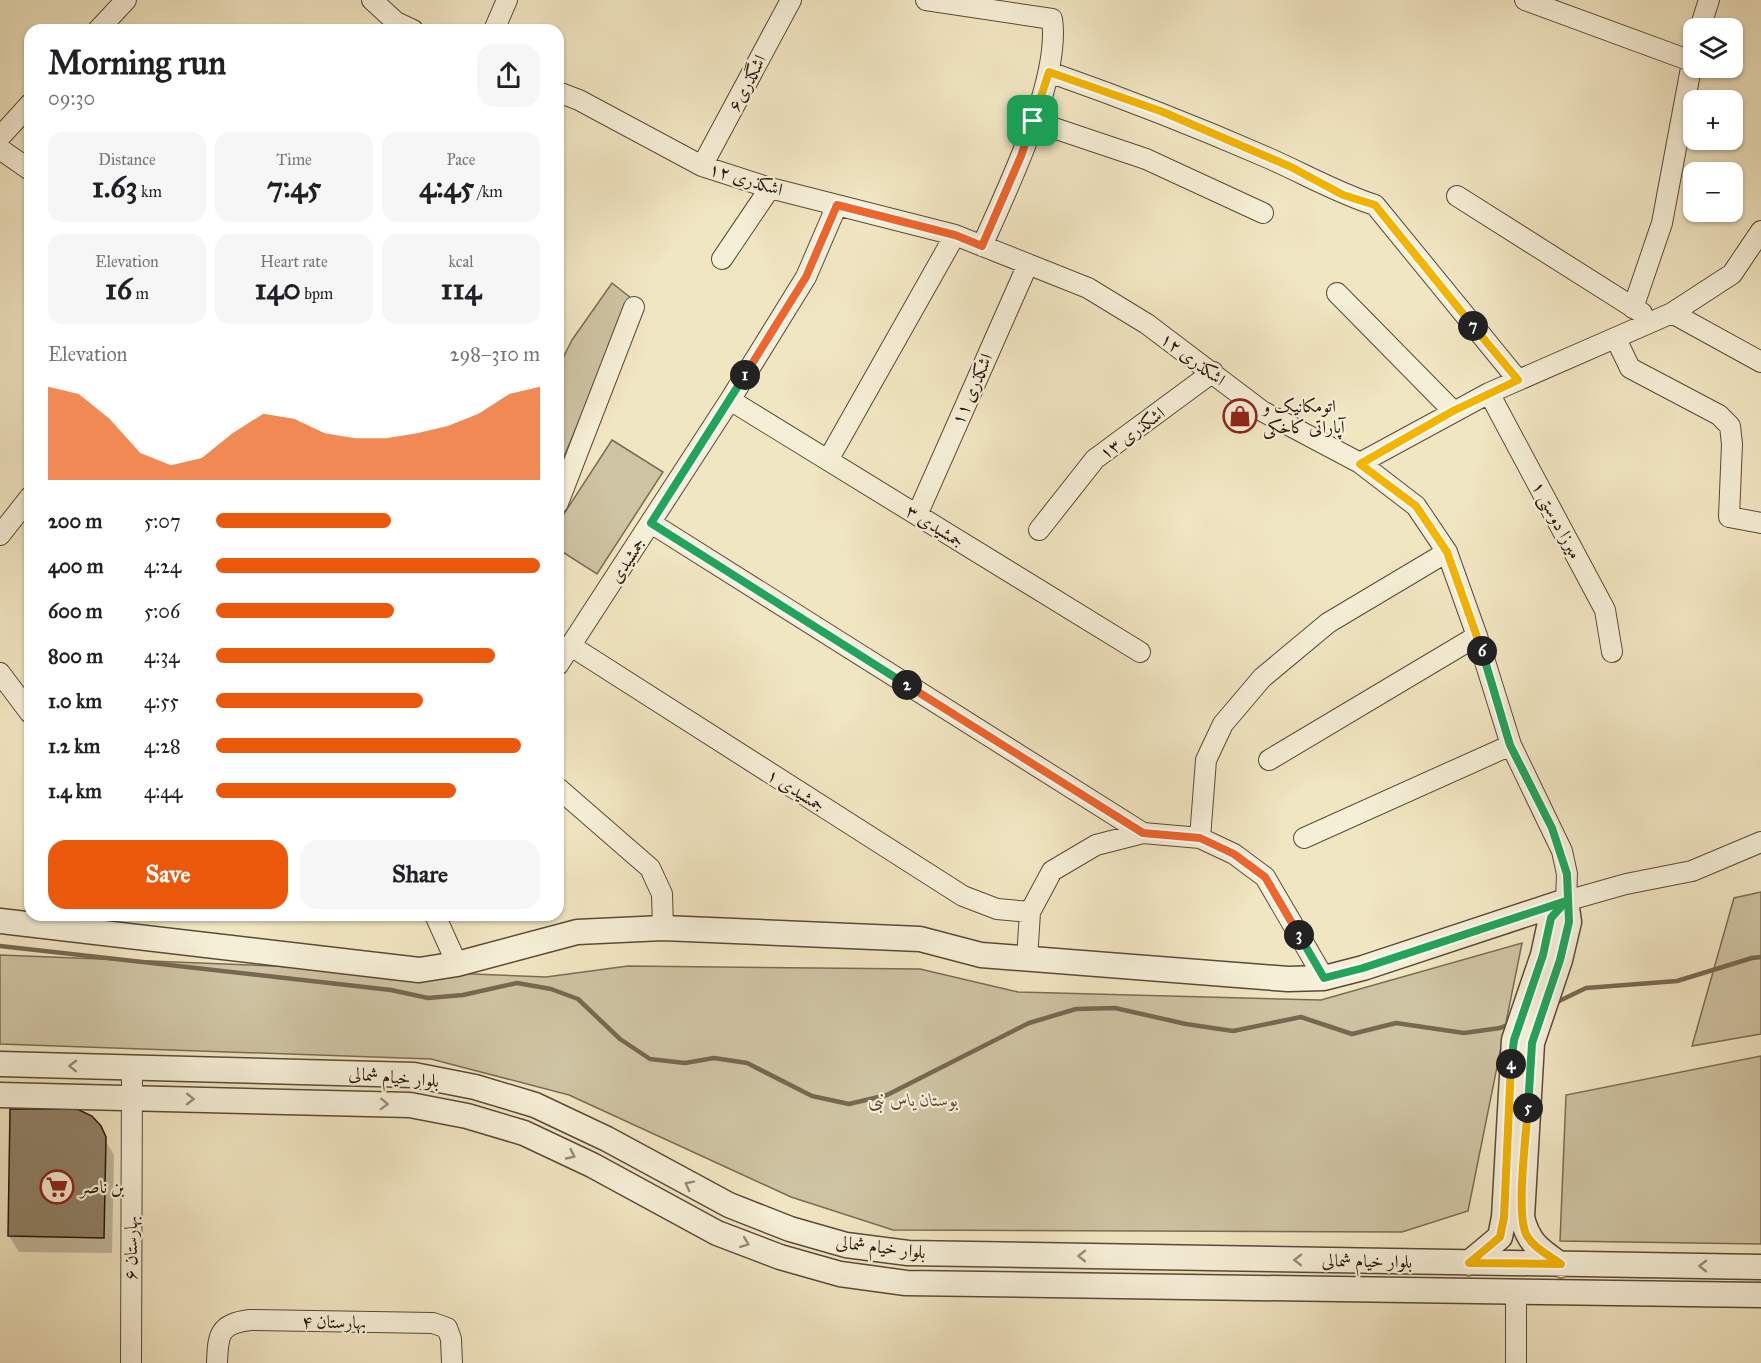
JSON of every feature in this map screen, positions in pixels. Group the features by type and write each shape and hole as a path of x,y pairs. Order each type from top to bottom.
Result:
{"street":[{"path":"104,24 126,0"},
{"path":"372,0 400,24"},
{"path":"497,24 507,0"},
{"name":"اشگذری۶","path":"702,165 791,0"},
{"path":"926,0 1052,20 1054,37 1049,72 1021,156 982,246"},
{"path":"1525,0 1683,54"},
{"path":"1703,18 1709,0"},
{"path":"1049,72 1163,112 1291,167 1343,195 1375,205 1518,380"},
{"path":"1633,308 1662,223 1688,78"},
{"name":"اشکذری ۱۲","path":"564,94 702,165 770,188 955,235 1088,288 1147,324 1262,411 1360,464 1416,506 1447,552 1477,636 1510,745 1562,850 1567,874 1566,901"},
{"path":"0,136 24,110"},
{"path":"1033,121 1146,159 1263,213"},
{"path":"0,149 24,166"},
{"path":"722,259 770,188"},
{"path":"1456,196 1633,308 1663,317 1761,362"},
{"name":"جمشیدی","path":"564,656 730,400 806,277 837,205"},
{"path":"1360,464 1489,393 1663,317 1732,273 1761,231"},
{"path":"828,460 955,235"},
{"name":"اشکذری ۱۱","path":"917,515 1029,264"},
{"path":"1337,293 1453,411"},
{"path":"564,488 634,307"},
{"path":"1616,339 1630,368 1719,415 1730,426 1732,444 1729,517 1761,523"},
{"name":"اشکذری ۱۳","path":"1039,530 1095,459 1213,372"},
{"name":"میرزا دوستی ۱","path":"1489,393 1605,610 1612,652"},
{"name":"جمشیدی ۳","path":"730,400 1140,652"},
{"path":"0,535 24,505"},
{"path":"651,523 1143,833"},
{"path":"1200,838 1206,760 1223,724 1255,686 1328,623 1447,552"},
{"path":"1269,760 1477,636"},
{"name":"جمشیدی ۱","path":"570,646 963,896 997,909 1030,912"},
{"path":"0,673 24,705"},
{"path":"1304,837 1510,745"},
{"path":"564,793 650,868 662,894 663,928"},
{"path":"1027,959 1030,912 1052,871 1096,845 1143,833 1200,838 1234,854 1265,877 1324,978"},
{"path":"0,921 419,970 457,964 577,933 663,928 920,939 981,955 1227,975 1324,978 1363,968 1566,901 1626,884 1692,871 1761,842"},
{"path":"1561,1264 1539,1249 1526,1235 1522,1217 1520,1090 1514,1040 1552,958 1551,918 1566,901"},
{"path":"438,921 457,964"},
{"name":"بلوار خیام شمالی","path":"0,1064 414,1075 475,1087 535,1105 607,1139 729,1205 790,1229 846,1245 908,1253 1761,1267"},
{"name":"بهارستان ۶","path":"131,1363 132,1068"},
{"path":"1469,1263 1500,1237 1520,1090"},
{"name":"بلوار خیام شمالی","path":"0,1095 422,1107 467,1116 524,1133 592,1165 717,1233 780,1257 840,1274 906,1283 1761,1295"},
{"path":"1126,1286 1127,1257"},
{"path":"1516,1291 1516,1363"},
{"name":"بهارستان ۴","path":"217,1363 219,1337 223,1328 234,1322 250,1320 433,1323 447,1328 451,1339 452,1363"}],"green space":[{"path":"612,283 631,298 564,457 564,356 572,340"},
{"path":"612,440 663,472 597,574 564,553 564,514"},
{"path":"1761,892 1761,1034 1692,1046 1734,898"},
{"name":"بوستان یاس نبی","path":"1522,943 1468,1211 1402,1232 893,1230 791,1197 569,1095 431,1059 0,1044 0,955 546,977 628,966 920,969 1018,992 1321,1000"},
{"path":"1761,1056 1761,1244 1560,1241 1566,1095"}],"building":[{"name":"بن ناصر","path":"10,1109 77,1109 92,1116 101,1126 106,1137 104,1238 8,1236"}],"waterway":[{"path":"0,946 391,990 428,998 463,995 517,983 551,989 578,999 620,1039 650,1059 685,1063 714,1058 747,1063 812,1096 849,1104 887,1095 1029,1023 1076,1009 1115,1008 1186,1024 1233,1031 1301,1017 1352,1034 1396,1023 1464,1033 1500,1028 1512,1023"},
{"path":"1555,1003 1586,988 1677,981 1761,957"}],"place":[{"name":"اتومکانیک و آپاراتی کاخکی","path":"1240,416"},
{"name":"بن ناصر","path":"57,1187"}],"route":[{"path":"1033,121 1021,156 982,246 955,235 837,205 806,277 651,523 1143,833 1200,838 1234,854 1265,877 1324,978 1363,968 1566,901 1551,918 1543,955 1514,1040 1504,1217 1500,1237 1469,1263 1561,1264 1539,1249 1526,1235 1522,1217 1532,1043 1560,960 1569,922 1566,901 1567,874 1562,850 1510,745 1477,636 1447,552 1416,506 1360,464 1453,411 1518,380 1375,205 1343,195 1291,167 1163,112 1049,72 1033,121"}]}
